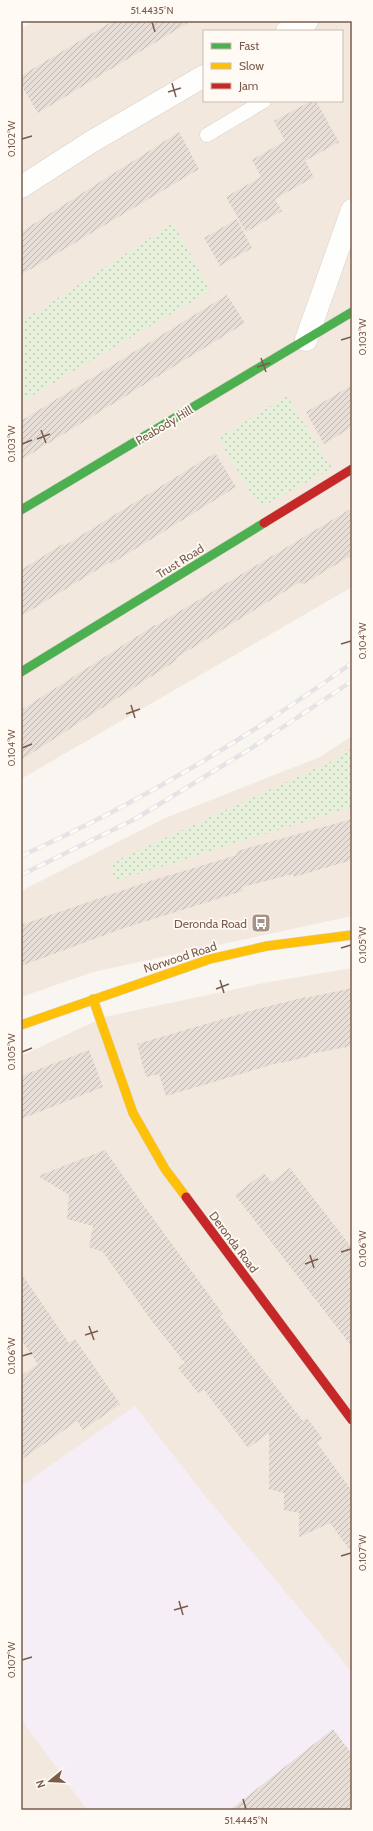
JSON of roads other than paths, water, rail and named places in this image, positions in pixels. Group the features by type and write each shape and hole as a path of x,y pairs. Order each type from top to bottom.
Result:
{"street":[{"path":"289,30 307,21"},
{"path":"21,187 91,142 203,77"},
{"path":"306,340 346,250 352,210"},
{"name":"Peabody Hill","path":"21,510 352,312"},
{"name":"Trust Road","path":"21,672 352,469"},
{"name":"Norwood Road","path":"21,1025 210,959 267,946 352,935"},
{"name":"Deronda Road","path":"92,999 133,1113 162,1164 352,1420"}],"lane":[{"path":"207,135 262,102"}],"railway":[{"path":"21,856 108,814 192,768 273,717 352,663"},
{"path":"21,875 135,819 250,749 352,681"}],"place":[{"name":"Deronda Road","path":"261,923"}]}
